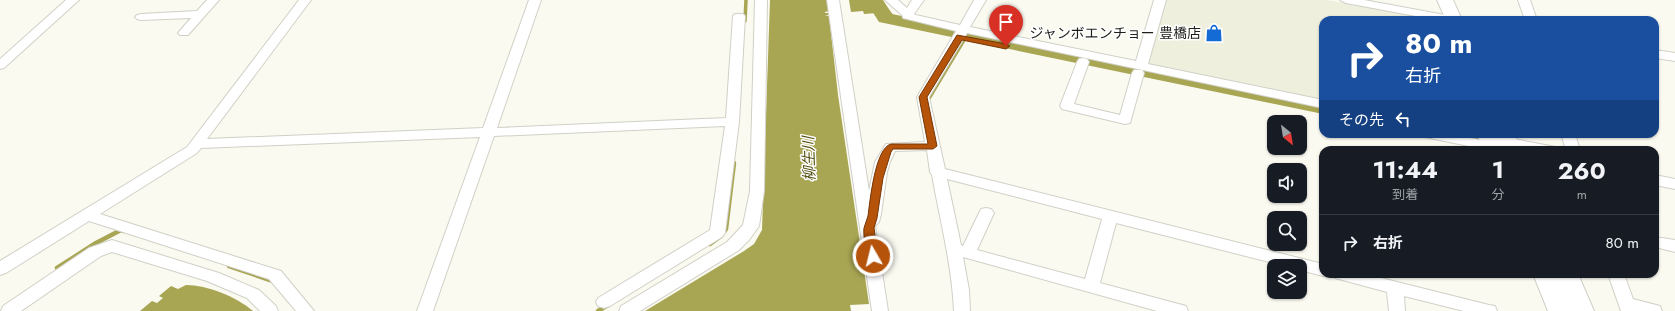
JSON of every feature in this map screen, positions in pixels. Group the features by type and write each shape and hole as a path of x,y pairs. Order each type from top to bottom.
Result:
{"main road":[{"path":"1430,0 1445,16"},
{"path":"1445,0 1448,16"},
{"path":"1547,278 1560,311"},
{"path":"1568,278 1582,311"}],"street":[{"path":"0,65 73,0"},
{"path":"184,33 213,0"},
{"path":"0,269 192,150 305,0"},
{"path":"425,311 535,0"},
{"path":"627,311 733,246 744,236 751,226 757,191 761,0"},
{"path":"833,0 857,161 869,228 880,311"},
{"path":"891,0 907,16 963,35 1084,62 1140,70 1319,111"},
{"path":"907,16 918,0"},
{"path":"962,311 961,290 963,251 943,173 933,146 923,97 963,35 980,0"},
{"path":"1084,62 1067,106 1126,120 1160,0"},
{"path":"1346,0 1432,16"},
{"path":"1524,0 1530,16"},
{"path":"141,17 201,14"},
{"path":"604,302 717,233 732,122 739,16"},
{"path":"963,35 1319,103"},
{"path":"1659,55 1675,57"},
{"path":"197,144 732,122"},
{"path":"1460,138 1520,146"},
{"path":"869,228 879,178 887,151 891,147 933,146"},
{"path":"1659,172 1675,176"},
{"path":"943,173 1319,269"},
{"path":"1659,181 1675,184"},
{"path":"963,251 986,213"},
{"path":"88,215 274,275 306,311"},
{"path":"1091,287 1110,216"},
{"path":"1659,243 1675,246"},
{"path":"8,311 95,252 112,246 213,277 253,294 270,311"},
{"path":"963,251 1180,311"},
{"path":"1356,278 1489,311"},
{"path":"1617,278 1628,308 1654,311"},
{"path":"1395,288 1397,311"}],"shaded area":[{"path":"1163,0 1327,0 1416,16 1319,16 1319,101 1144,65"}],"water":[{"name":"柳生川","path":"770,0 827,0 829,11 825,12 828,13 828,15 825,16 829,16 838,95 869,304 850,305 851,311 645,311 744,251 754,244 762,230"},
{"path":"849,0 881,0 895,17 891,21 880,19 877,13 864,14 863,11 851,12"},
{"path":"186,285 203,287 221,293 239,301 253,311 140,311 152,301 157,303 163,298 159,296 171,286 178,289"}],"waterway":[{"path":"745,21 746,0"},
{"path":"874,0 886,18 1319,107"},
{"path":"929,103 928,100 967,35"},
{"path":"1468,138 1508,146"},
{"path":"710,244 721,236 726,229 734,163"},
{"path":"57,268 96,243 121,230 124,231"},
{"path":"229,266 273,281"},
{"path":"598,311 608,305"}],"place":[{"name":"ジャンボエンチョー 豊橋店","path":"1214,33"}],"route":[{"path":"873,256 869,228 879,178 887,151 891,147 933,146 923,97 959,37 1006,46"}]}
